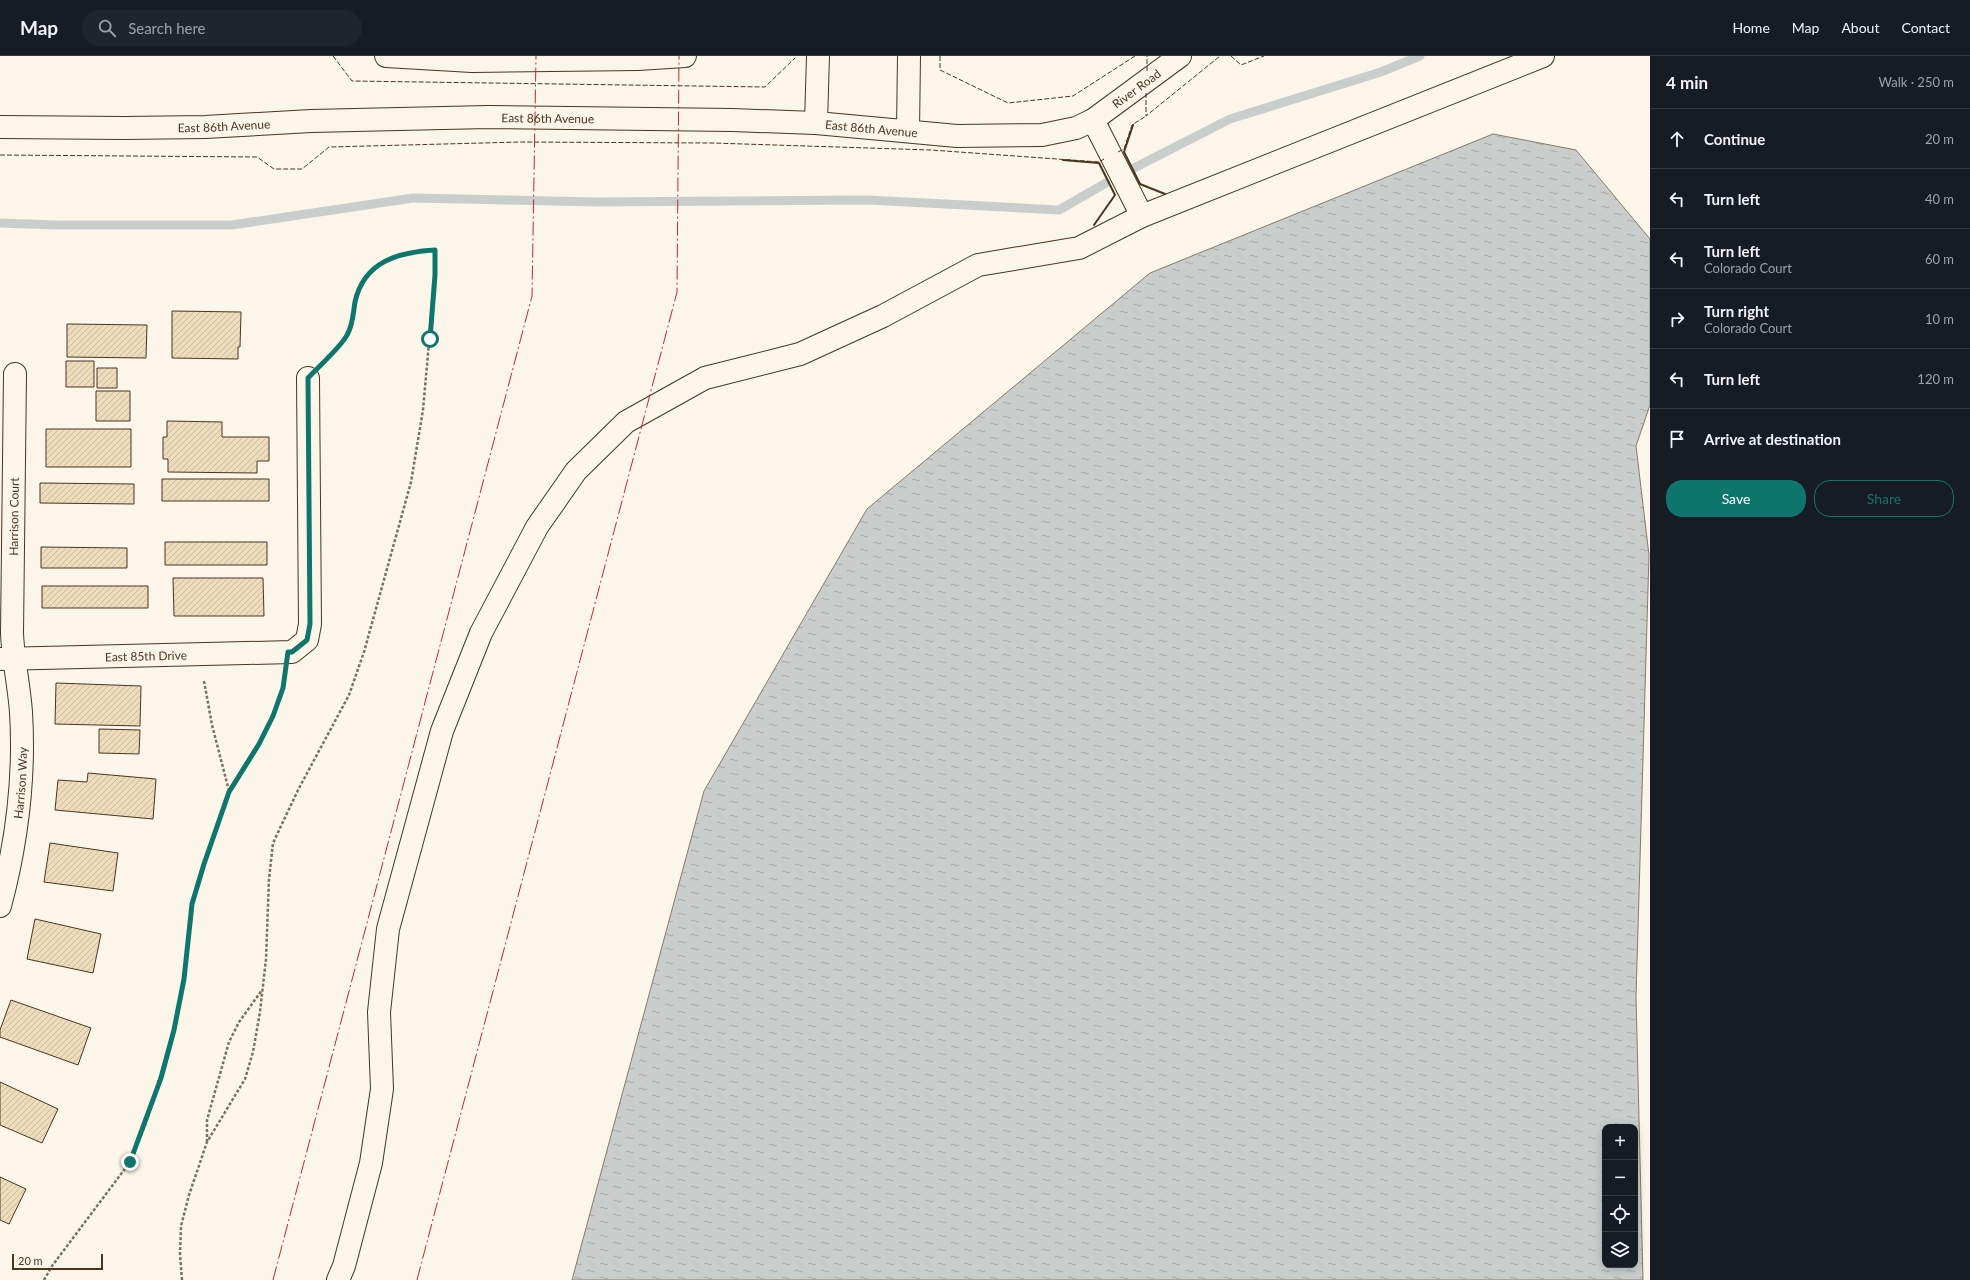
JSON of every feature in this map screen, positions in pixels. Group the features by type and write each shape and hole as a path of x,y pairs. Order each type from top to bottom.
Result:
{"street":[{"path":"386,56 472,61 638,59 685,56"},
{"path":"816,123 818,56"},
{"path":"908,131 909,56"},
{"name":"River Road","path":"1093,120 1180,56"},
{"path":"338,1280 344,1266 372,1156 382,1089 380,1012 388,929 442,731 481,633 537,527 576,472 626,422 705,378 800,354 883,316 978,265 1079,248 1142,216 1543,56"},
{"name":"East 86th Avenue","path":"0,127 190,127 311,121 488,117 732,120 816,123 957,136 1042,135 1076,128 1093,120"},
{"path":"1093,120 1142,216"},
{"name":"Harrison Court","path":"7,659 15,374"},
{"path":"290,652 307,640 310,624 308,378"},
{"name":"East 85th Drive","path":"7,659 290,652"},
{"name":"Harrison Way","path":"0,906 16,830 21,788 21,712 7,659"}],"path":[{"path":"182,1280 180,1254 181,1226 189,1195 207,1142 245,1079 253,1052 266,959 269,879 273,843 298,790 349,695 364,652 411,482 423,410 435,275 435,250 397,255 383,262 370,273 361,285 355,302 353,320 347,336 308,378"},
{"path":"44,1280 52,1266 130,1162 146,1123 174,1030 184,979 192,904 204,864 229,792 259,744 273,716 283,688 290,652"},
{"path":"191,655 203,677 212,725 229,792"},
{"path":"207,1142 207,1120 229,1042 239,1022 263,989"}],"water":[{"path":"1493,134 1576,150 1650,239 1650,405 1636,446 1649,555 1636,996 1643,1280 572,1280 704,791 867,509 1150,273"}],"building":[{"path":"172,311 241,312 240,347 238,347 238,359 172,358"},
{"path":"67,324 147,325 146,358 67,357"},
{"path":"66,361 94,361 94,387 66,387"},
{"path":"97,368 117,368 117,388 97,388"},
{"path":"96,391 130,391 130,421 96,421"},
{"path":"167,421 222,422 222,437 269,437 269,461 257,461 257,473 168,472 168,459 163,459 163,437 167,437"},
{"path":"46,429 131,429 131,467 46,467"},
{"path":"162,479 269,479 269,501 162,501"},
{"path":"40,483 134,484 134,504 40,503"},
{"path":"165,542 267,542 267,565 165,565"},
{"path":"41,547 127,548 127,568 41,568"},
{"path":"173,578 263,578 264,616 174,616"},
{"path":"42,586 148,586 148,608 42,608"},
{"path":"56,683 141,686 140,726 55,724"},
{"path":"99,729 140,730 139,754 99,753"},
{"path":"88,773 156,779 153,819 55,810 58,780 87,782"},
{"path":"50,843 118,853 113,891 44,882"},
{"path":"35,919 101,934 93,973 27,959"},
{"path":"11,1000 91,1028 78,1065 0,1037 0,1030"},
{"path":"0,1082 58,1109 42,1143 0,1125"},
{"path":"0,1177 26,1189 9,1224 0,1220"}],"waterway":[{"path":"1134,168 1230,119 1381,72 1420,56"},
{"path":"0,223 56,225 232,225 413,198 597,202 868,200 1059,210 1106,183"}],"fence":[{"path":"333,56 352,81 765,87 795,58"},
{"path":"940,56 940,70 1008,103 1073,96 1135,56"},
{"path":"1147,56 1147,71"},
{"path":"1146,93 1146,116 1220,56"},
{"path":"1231,56 1241,65 1264,56"},
{"path":"1118,152 1124,149 1132,125 1146,116"},
{"path":"0,155 257,157 274,169 302,169 329,147 521,142 712,143 931,150 1099,162 1104,159"}],"wall":[{"path":"1133,125 1124,152 1140,184 1165,194"},
{"path":"1063,160 1099,163 1115,195 1094,225"}],"power":[{"path":"273,1280 532,296 536,56"},
{"path":"417,1280 677,292 679,56"}],"route":[{"path":"130,1162 146,1123 161,1078 174,1030 184,979 192,904 204,864 229,792 259,744 273,716 283,688 288,652 292,652 307,640 310,624 308,378 347,336 353,320 355,302 361,285 370,273 383,262 397,255 435,250 435,275 430,339"}]}
